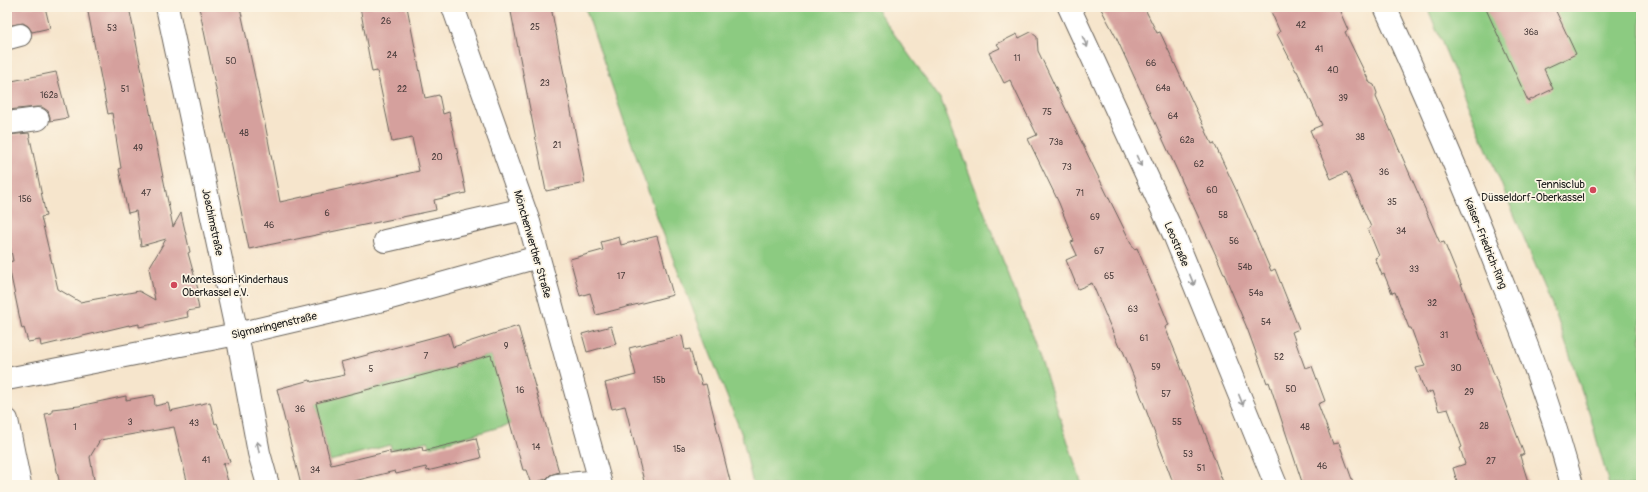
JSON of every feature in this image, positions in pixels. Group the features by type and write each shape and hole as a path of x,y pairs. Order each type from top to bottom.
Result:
{"street":[{"name":"Joachimstraße","path":"167,7 237,334 259,453 268,485"},
{"name":"Mönchenwerther Straße","path":"453,7 529,222 601,483"},
{"name":"Leostraße","path":"1069,7 1175,238 1276,485"},
{"name":"Kaiser-Friedrich-Ring","path":"1385,7 1420,84 1527,343 1561,443 1572,485"},
{"path":"7,123 38,119"},
{"path":"385,241 524,209"},
{"name":"Sigmaringenstraße","path":"7,379 237,334 387,299 538,257"},
{"path":"7,420 20,485"},
{"path":"557,485 601,483"}],"green space":[{"path":"585,7 875,7 941,100 1039,354 1082,485 753,485 742,435 658,220"},
{"name":"Tennisclub Düsseldorf-Oberkassel","path":"1427,7 1641,7 1641,485 1609,485 1590,415 1555,312"},
{"path":"491,355 514,423 430,447 428,441 392,450 390,445 330,461 315,400 350,394 458,366 458,364"}],"building":[{"path":"7,7 45,7 50,28 32,32 28,26 23,23 7,26"},
{"path":"87,7 129,7 173,227 181,213 190,252 188,253 199,293 196,294 199,309 187,311 188,317 139,327 139,324 129,325 41,346 40,340 28,342 24,328 22,329 8,262 13,261 7,230 7,135 29,133 46,216 41,217 58,289 80,302 139,291 155,300 149,268 166,239 141,246 136,211 128,213 119,169 121,168 112,113 108,114"},
{"path":"199,7 240,7 280,202 419,171 412,138 392,142 377,71 372,72 360,7 407,7 425,98 439,95 443,114 449,112 466,193 434,200 436,210 249,249"},
{"path":"510,7 551,7 585,183 546,191"},
{"path":"1100,7 1144,7 1157,33 1160,32 1212,144 1214,143 1238,194 1271,271 1275,269 1299,329 1292,332 1305,368 1312,366 1325,401 1318,404 1333,444 1339,443 1354,485 1303,485 1269,382 1267,383 1247,328 1219,262 1116,37"},
{"path":"1269,7 1338,7 1348,30 1345,32 1370,83 1374,85 1377,93 1376,97 1440,243 1444,242 1464,291 1524,454 1520,456 1529,485 1458,485 1453,468 1465,464 1460,448 1462,447 1448,409 1439,411 1432,391 1426,394 1416,368 1425,366 1411,328 1409,328 1395,292 1392,293 1375,258 1379,256 1368,229 1371,227 1347,172 1331,179 1310,130 1322,125 1297,71 1277,34 1280,32"},
{"path":"1485,7 1554,7 1576,54 1544,69 1553,89 1528,101"},
{"path":"1031,32 1037,37 1038,51 1095,170 1134,249 1137,248 1169,325 1165,327 1224,485 1174,485 1133,375 1121,346 1119,347 1092,283 1078,289 1066,260 1077,255 1071,242 1074,241 1059,203 1028,139 1037,135 1010,80 1004,83 989,53 1000,48 997,44 1017,34 1019,38"},
{"path":"56,72 68,118 50,121 48,111 42,107 7,110 7,82"},
{"path":"657,236 673,295 596,315 590,293 580,296 570,259 603,250 601,242 619,237 621,245"},
{"path":"518,326 559,472 550,475 546,479 531,484 526,470 523,470 491,355 458,364 458,366 316,403 331,465 390,451 390,454 422,447 423,451 476,438 481,458 427,471 426,467 396,474 395,471 338,485 301,485 277,389 310,380 311,382 345,375 341,362 449,333 453,347"},
{"path":"611,326 616,344 587,352 582,334"},
{"path":"682,335 685,350 690,349 697,375 699,375 702,385 706,384 731,485 645,485 625,406 612,409 605,383 636,375 629,348"},
{"path":"154,395 155,406 168,403 170,411 210,402 215,424 217,423 230,462 223,464 229,485 188,485 174,427 100,440 90,457 95,485 60,485 45,414 52,413 52,409 79,406 126,396 126,400"}],"place":[{"name":"Tennisclub Düsseldorf-Oberkassel","path":"1593,190"},
{"name":"Montessori-Kinderhaus Oberkassel e.V.","path":"174,285"}]}
